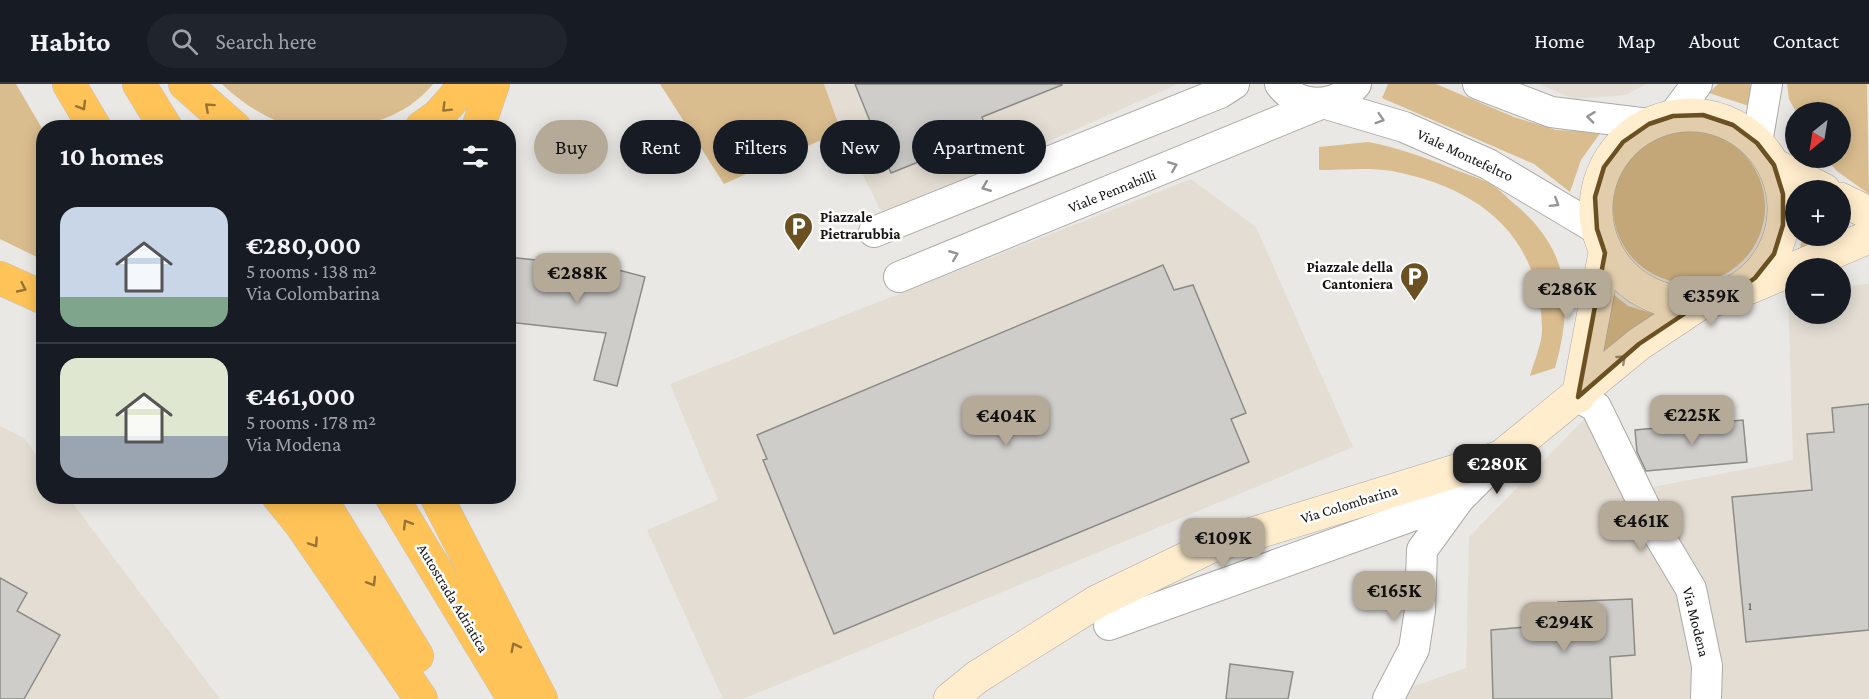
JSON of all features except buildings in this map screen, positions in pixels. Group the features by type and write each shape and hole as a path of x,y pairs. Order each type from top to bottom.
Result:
{"highway":[{"path":"69,84 90,120"},
{"path":"139,84 161,120"},
{"path":"185,84 226,120"},
{"path":"432,120 466,84"},
{"path":"481,120 493,84"},
{"path":"0,278 36,294"},
{"path":"285,504 421,699"},
{"path":"324,504 442,699"},
{"name":"Autostrada Adriatica","path":"396,504 514,699"},
{"path":"440,504 541,699"}],"street":[{"path":"873,232 1220,93 1233,84"},
{"name":"Viale Montefeltro","path":"1280,84 1294,97 1308,102 1323,103 1404,127 1488,164 1601,241"},
{"name":"Viale Pennabilli","path":"899,277 1323,103 1338,99 1356,84"},
{"path":"1478,84 1551,112 1661,120 1703,115 1733,125 1766,154 1808,180"},
{"path":"1578,397 1601,241 1595,197 1604,167 1623,142 1661,120 1697,84"},
{"path":"1730,296 1755,278 1774,254 1784,225 1784,194 1766,154 1767,84"},
{"path":"1851,204 1869,213"},
{"path":"1601,241 1621,275 1644,292 1670,302 1699,304 1730,296 1869,237"},
{"name":"Via Colombarina","path":"1388,699 1414,649 1420,610 1422,550 1459,499 1501,457 1578,397 1639,344 1699,304"},
{"name":"Via Modena","path":"1578,397 1596,407 1657,532 1690,589 1707,666 1706,699"},
{"name":"Via Colombarina","path":"950,699 978,678 1098,600 1210,547 1501,457"},
{"name":"Via Colombarina","path":"1109,625 1459,499"}],"highlighted area":[{"path":"1703,115 1733,125 1757,143 1774,165 1783,194 1783,225 1774,254 1755,278 1730,296 1699,304 1639,344 1578,397 1605,253 1597,229 1595,197 1604,167 1623,142 1649,124 1673,116"}],"shaded area":[{"path":"0,84 16,84 37,120 36,257 0,239"},
{"path":"222,84 433,84 409,106 378,120 274,120 263,115"},
{"path":"660,84 824,84 837,120 820,120 820,141 808,146 808,120 713,120 713,167 701,148 701,120 683,120"},
{"path":"824,84 1178,84 1046,143 1046,120 912,120 912,174 975,174 883,215 862,174 900,174 900,120 837,120"},
{"path":"1388,84 1436,84 1514,117 1556,130 1601,132 1581,160 1570,192 1534,164 1382,98"},
{"path":"1539,84 1646,84 1626,95 1573,99"},
{"path":"1718,84 1750,84 1755,108 1709,93"},
{"path":"1787,84 1867,84 1869,194 1834,168 1851,168 1851,102 1791,102"},
{"path":"1689,131 1704,132 1718,137 1743,153 1759,178 1764,192 1764,222 1759,236 1743,261 1718,277 1704,282 1689,283 1674,282 1660,277 1635,261 1619,236 1614,222 1613,207 1614,192 1619,178 1635,153 1660,137 1674,132"},
{"path":"1368,142 1417,155 1489,183 1535,224 1558,261 1563,280 1564,322 1555,368 1530,376 1542,333 1538,294 1530,266 1516,241 1498,220 1477,203 1452,189 1423,179 1383,170 1319,170 1319,147"},
{"path":"718,174 746,174 724,184"},
{"path":"1191,179 1256,227 1353,447 743,699 723,699 647,530 718,500 670,384"},
{"path":"1869,284 1869,699 1395,699 1400,691 1466,668 1469,537 1596,407 1653,487 1793,460 1789,324 1851,324 1851,286"},
{"path":"1603,286 1628,306 1658,315 1597,366"},
{"path":"0,426 24,438 36,454 36,504 73,504 220,699 0,699"}],"place":[{"name":"Piazzale Pietrarubbia","path":"799,252"},
{"name":"Piazzale della Cantoniera","path":"1414,302"}]}
